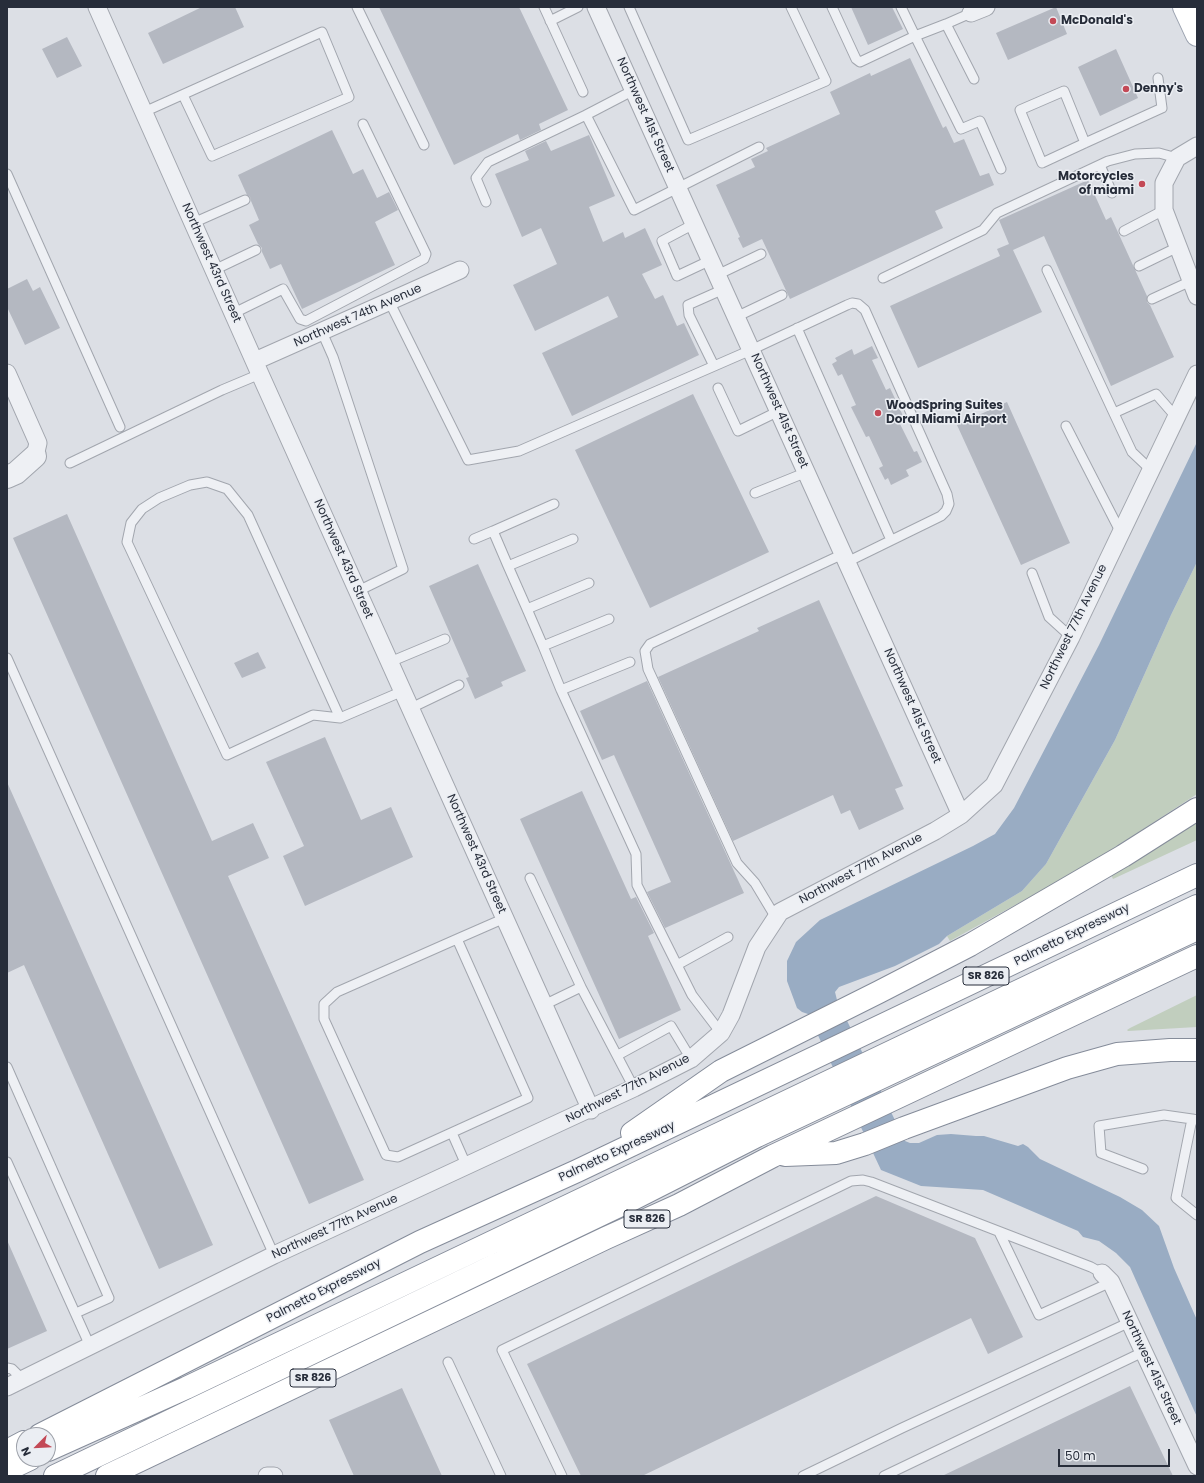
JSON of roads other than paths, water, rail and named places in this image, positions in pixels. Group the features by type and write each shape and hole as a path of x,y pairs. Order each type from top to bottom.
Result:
{"main road":[{"path":"1184,7 1197,35"},
{"path":"577,1171 721,1071 946,958 1046,902 1134,850 1197,809"},
{"path":"1111,916 1197,864"},
{"name":"Palmetto Expressway","path":"56,1427 420,1242 577,1171 1197,875"},
{"path":"55,1476 627,1202 823,1117 851,1103 876,1070 1197,906"},
{"path":"876,1070 1197,929"},
{"name":"SR 826","path":"107,1476 606,1238 679,1205 773,1156 851,1103 896,1098 1197,956"},
{"path":"773,1156 836,1153 865,1144 904,1128 1067,1068 1118,1054 1197,1050"},
{"path":"56,1446 186,1388 851,1103"}],"street":[{"name":"Northwest 43rd Street","path":"97,7 234,313 257,368 411,708 590,1110"},
{"name":"Northwest 41st Street","path":"596,7 961,814"},
{"path":"971,13 986,7"},
{"path":"1194,288 1164,210 1164,183 1177,158 1197,146"},
{"name":"Northwest 74th Avenue","path":"257,368 322,332 460,270"},
{"path":"7,373 38,443 35,456 16,473 7,477"},
{"name":"Northwest 77th Avenue","path":"7,1387 274,1256 590,1110 691,1059 721,1033 731,1015 757,947 780,912 934,831 961,814 994,785 1071,636 1197,374"},
{"name":"Northwest 41st Street","path":"1107,1278 1130,1322 1197,1466"},
{"path":"267,1476 274,1476"}],"lane":[{"path":"357,7 424,145"},
{"path":"544,7 583,92"},
{"path":"550,20 578,7"},
{"path":"629,7 688,140 826,81 791,7"},
{"path":"832,7 856,59 860,62 915,36 971,13"},
{"path":"901,7 961,129 980,121 1001,169"},
{"path":"946,24 974,79"},
{"path":"144,112 322,32 349,97 212,156 183,95"},
{"path":"1085,143 1064,91 1020,110 1042,163 1162,108 1158,78"},
{"path":"486,202 476,178 488,162 634,90"},
{"path":"586,114 634,210 759,147"},
{"path":"234,313 283,289 300,319 306,321 424,259 426,254 363,124"},
{"path":"884,278 983,230 997,213 1108,161 1135,154 1159,153 1177,158"},
{"path":"1100,165 1112,193"},
{"path":"7,174 120,427"},
{"path":"193,223 245,200"},
{"path":"1124,231 1164,210"},
{"path":"694,224 662,242 677,276 717,275"},
{"path":"1139,266 1178,247"},
{"path":"214,270 256,250"},
{"path":"714,366 689,315 688,305 717,275 761,254"},
{"path":"1048,270 1132,452 1151,470"},
{"path":"1152,299 1194,288"},
{"path":"736,317 782,295"},
{"path":"389,301 468,460 519,450 751,350 847,305 852,303 862,307 948,494 949,504 946,511 942,516 891,540 845,558 650,644 645,651 648,669 737,863 755,883 776,918"},
{"path":"797,328 891,540"},
{"path":"322,332 333,357 403,570 358,591"},
{"path":"70,463 222,390 257,368"},
{"path":"718,388 738,431 779,411"},
{"path":"1114,413 1156,394 1176,417"},
{"path":"1066,426 1121,533"},
{"path":"755,493 806,472"},
{"path":"340,718 248,515 227,489 207,482 190,485 159,498 142,509 131,523 127,542 227,755 313,716 340,718 403,691"},
{"path":"474,539 554,504"},
{"path":"493,531 562,690 636,854 637,885 692,995 721,1033"},
{"path":"508,566 573,539"},
{"path":"1032,573 1050,617 1071,636"},
{"path":"527,609 589,583"},
{"path":"543,646 609,619"},
{"path":"390,662 445,639"},
{"path":"7,658 274,1256"},
{"path":"562,690 630,662"},
{"path":"411,708 459,685"},
{"path":"530,878 581,987 634,1088"},
{"path":"457,939 528,1098 398,1157 386,1155 324,1019 324,1004 338,992 457,939 505,918"},
{"path":"677,965 728,936"},
{"path":"544,1005 581,987"},
{"path":"618,1055 671,1026 691,1059"},
{"path":"7,1067 109,1298 76,1313"},
{"path":"1143,1169 1101,1153 1099,1126 1164,1115 1194,1120 1176,1198 1197,1215"},
{"path":"452,1133 467,1167"},
{"path":"7,1162 90,1346"},
{"path":"562,1476 502,1350 844,1185 858,1180 871,1182 1091,1267 1107,1278 1040,1315 999,1232"},
{"path":"803,1476 902,1428 1130,1322"},
{"path":"884,1476 1143,1352"},
{"path":"448,1362 501,1476"},
{"path":"7,1368 12,1369 22,1379"}],"water":[{"path":"1197,442 1197,562 1171,615 1115,740 1046,864 1022,891 947,936 939,944 895,966 839,987 835,992 837,1000 905,1141 910,1143 919,1143 937,1135 951,1134 984,1136 1018,1146 1023,1144 1040,1159 1120,1197 1142,1210 1159,1226 1174,1268 1197,1320 1197,1417 1130,1267 1116,1253 1099,1241 1083,1237 1078,1231 983,1190 921,1186 881,1170 808,1014 797,1008 787,981 787,961 796,942 820,920 995,834 1014,808 1099,645"}],"place":[{"name":"McDonald's","path":"1053,21"},
{"name":"Denny's","path":"1126,89"},
{"name":"Motorcycles of miami","path":"1142,184"},
{"name":"WoodSpring Suites Doral Miami Airport","path":"878,413"}]}
